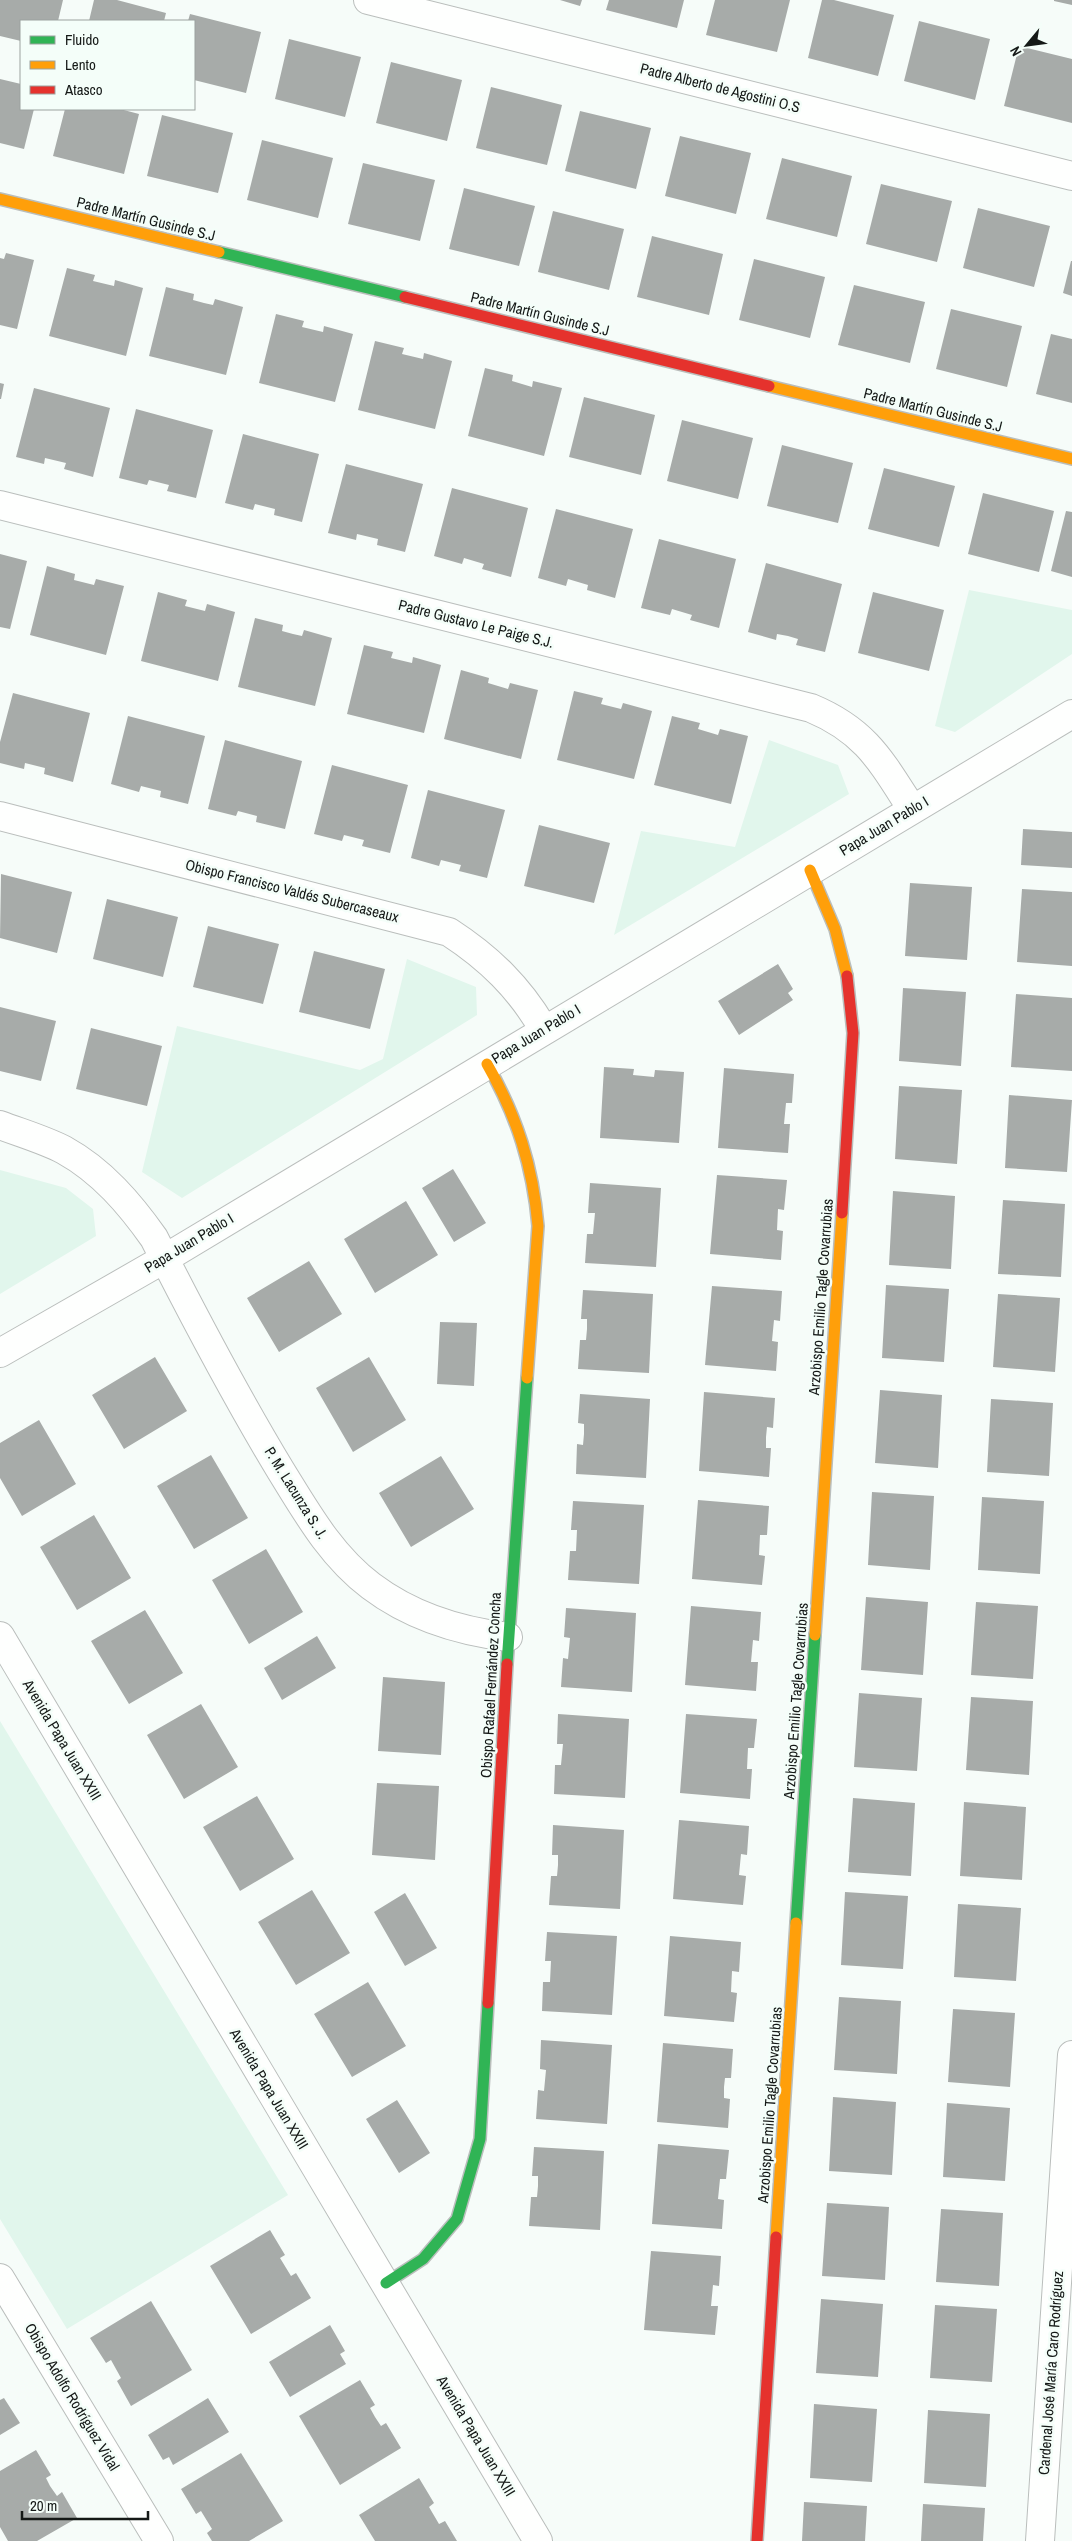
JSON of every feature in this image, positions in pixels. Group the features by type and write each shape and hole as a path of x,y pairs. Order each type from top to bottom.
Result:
{"street":[{"name":"Padre Alberto de Agostini O.S","path":"368,0 1072,176"},
{"name":"Padre Martín Gusinde S.J","path":"0,199 1072,459"},
{"name":"Padre Gustavo Le Paige S.J.","path":"0,505 811,708 844,724 861,738 876,753 912,809"},
{"name":"Papa Juan Pablo I","path":"0,1353 164,1259 1072,714"},
{"name":"Obispo Francisco Valdés Subercaseaux","path":"0,816 449,932 498,968 519,991 544,1030"},
{"name":"Arzobispo Emilio Tagle Covarrubias","path":"757,2541 853,1033 851,994 841,941 825,899 810,870"},
{"name":"Obispo Rafael Fernández Concha","path":"386,2283 423,2259 457,2220 480,2139 508,1637 538,1226 536,1191 527,1148 513,1109 487,1064"},
{"name":"P. M. Lacunza S. J.","path":"0,1125 64,1150 93,1169 119,1193 141,1219 244,1411 322,1537 346,1564 371,1586 401,1605 435,1622 471,1632 508,1637"},
{"name":"Avenida Papa Juan XXIII","path":"0,1636 538,2541"},
{"name":"Cardenal José María Caro Rodríguez","path":"1040,2541 1072,2055"},
{"name":"Obispo Adolfo Rodríguez Vidal","path":"0,2278 159,2541"}],"green space":[{"path":"969,590 1072,610 1072,654 955,732 935,726"},
{"path":"769,740 838,765 849,794 614,935 641,831 735,847"},
{"path":"407,959 476,987 477,1015 182,1198 142,1172 177,1026 360,1070 383,1059"},
{"path":"0,1170 66,1188 93,1209 96,1236 0,1294"},
{"path":"0,1721 288,2195 67,2329 0,2219"}],"building":[{"path":"0,0 63,0 58,20 20,20 20,41 0,36"},
{"path":"94,0 117,0 166,13 164,20 89,20"},
{"path":"560,0 582,0 580,6"},
{"path":"609,0 684,0 677,28 606,10"},
{"path":"715,0 790,0 777,52 706,35"},
{"path":"822,0 834,0 894,15 878,76 808,58"},
{"path":"1072,0 1072,5 1054,1"},
{"path":"190,14 261,32 246,93 195,80 195,20 188,20"},
{"path":"919,21 990,39 975,100 904,81"},
{"path":"289,39 361,57 345,117 275,99"},
{"path":"1019,46 1072,59 1072,123 1004,106"},
{"path":"391,62 462,80 447,141 376,123"},
{"path":"0,79 20,84 20,110 34,110 24,149 0,143"},
{"path":"491,87 562,105 547,165 476,148"},
{"path":"65,110 124,110 139,114 124,174 53,156"},
{"path":"580,111 651,128 636,189 565,171"},
{"path":"162,115 233,133 218,193 147,176"},
{"path":"680,136 751,153 736,214 665,196"},
{"path":"262,140 333,158 318,218 247,200"},
{"path":"782,158 852,176 837,237 766,219"},
{"path":"363,163 435,180 420,241 348,224"},
{"path":"881,184 952,201 937,262 866,244"},
{"path":"464,188 535,206 519,266 449,249"},
{"path":"978,208 1050,226 1034,287 963,268"},
{"path":"553,211 624,229 609,290 538,272"},
{"path":"652,236 723,254 709,315 637,297"},
{"path":"6,253 34,260 17,329 0,325 0,258 4,259"},
{"path":"754,259 825,277 810,338 739,320"},
{"path":"1072,261 1072,296 1063,293"},
{"path":"67,268 95,275 93,281 114,286 115,280 143,288 126,356 49,336"},
{"path":"854,285 925,302 910,363 838,345"},
{"path":"166,287 194,294 193,300 204,303 213,305 215,299 243,307 226,375 149,356"},
{"path":"951,309 1022,326 1007,387 936,369"},
{"path":"276,314 304,321 302,327 323,332 324,326 353,334 335,402 259,383"},
{"path":"1051,334 1072,339 1072,403 1036,394"},
{"path":"375,341 404,348 402,354 423,359 424,353 452,361 435,429 358,410"},
{"path":"485,368 513,375 512,381 532,387 533,381 562,388 544,456 468,436"},
{"path":"0,383 4,384 1,399 0,399"},
{"path":"34,388 110,408 93,477 64,469 66,463 45,458 44,464 16,457"},
{"path":"584,397 655,415 641,475 569,457"},
{"path":"136,409 213,430 196,498 167,491 169,485 149,480 147,485 119,478"},
{"path":"682,420 753,438 738,499 667,481"},
{"path":"243,434 319,454 302,522 274,515 275,509 255,504 253,510 225,503"},
{"path":"782,445 853,463 838,523 767,506"},
{"path":"346,464 423,484 405,552 377,545 378,539 357,534 356,540 328,533"},
{"path":"884,468 955,486 939,547 868,529"},
{"path":"452,488 528,508 511,577 482,569 484,564 464,558 462,564 434,556"},
{"path":"983,493 1054,511 1039,572 968,554"},
{"path":"556,509 633,529 615,598 587,590 588,585 568,579 566,586 538,578"},
{"path":"1066,511 1072,512 1072,577 1051,571"},
{"path":"659,539 736,559 719,628 690,620 692,615 672,609 670,615 641,608"},
{"path":"0,554 27,561 10,629 0,627"},
{"path":"766,563 842,584 825,652 796,645 798,639 788,636 777,634 776,640 748,632"},
{"path":"47,566 75,574 74,580 94,585 96,579 124,586 106,655 30,635"},
{"path":"158,592 187,600 185,606 205,611 207,604 235,612 218,681 141,661"},
{"path":"873,592 944,610 929,671 858,653"},
{"path":"255,618 283,625 282,631 293,634 302,636 304,630 332,638 315,706 238,687"},
{"path":"364,645 393,652 391,658 412,663 413,657 441,665 424,733 347,714"},
{"path":"461,670 489,678 488,683 508,689 510,683 538,690 521,759 444,739"},
{"path":"574,691 603,698 601,704 621,709 623,703 652,711 634,779 557,760"},
{"path":"13,693 90,713 73,782 44,774 45,768 25,763 24,769 0,763 0,742"},
{"path":"128,716 205,736 188,804 160,797 161,791 141,786 139,792 111,784"},
{"path":"672,716 700,723 698,729 718,735 720,729 748,736 731,804 654,785"},
{"path":"225,740 302,761 285,829 256,822 257,816 238,811 236,816 208,809"},
{"path":"332,765 408,785 390,853 362,846 364,840 344,835 342,841 314,834"},
{"path":"428,790 505,810 487,878 459,871 461,865 441,860 439,866 411,858"},
{"path":"539,825 610,843 594,903 524,886"},
{"path":"1023,829 1072,832 1072,868 1021,865"},
{"path":"1,874 72,892 57,953 0,938"},
{"path":"910,883 972,887 967,960 905,956"},
{"path":"1022,889 1072,892 1072,966 1017,962"},
{"path":"107,899 178,917 163,977 93,959"},
{"path":"208,926 279,944 263,1004 193,987"},
{"path":"314,951 385,969 370,1029 299,1012"},
{"path":"778,964 793,989 788,993 793,1000 739,1035 718,1001"},
{"path":"903,988 966,992 961,1066 899,1061"},
{"path":"1016,994 1072,998 1072,1071 1011,1067"},
{"path":"0,1007 56,1021 41,1081 0,1071"},
{"path":"91,1028 162,1046 147,1106 76,1089"},
{"path":"604,1067 634,1069 633,1075 654,1077 655,1070 684,1072 679,1143 600,1138"},
{"path":"724,1068 794,1074 792,1103 786,1103 784,1124 790,1124 788,1153 718,1148"},
{"path":"899,1086 962,1090 957,1164 895,1159"},
{"path":"1009,1095 1072,1100 1067,1172 1005,1168"},
{"path":"453,1169 486,1223 454,1242 422,1188"},
{"path":"717,1175 787,1180 784,1210 778,1209 777,1230 783,1231 781,1260 710,1254"},
{"path":"590,1183 661,1188 656,1267 585,1263 587,1234 593,1234 595,1213 588,1213"},
{"path":"893,1191 955,1196 951,1269 889,1265"},
{"path":"1003,1200 1065,1204 1061,1277 998,1274"},
{"path":"406,1201 438,1255 375,1293 344,1239"},
{"path":"309,1261 342,1314 279,1352 247,1298"},
{"path":"886,1285 949,1289 944,1362 882,1358"},
{"path":"712,1286 782,1291 780,1321 774,1320 772,1341 778,1342 776,1371 705,1365"},
{"path":"583,1290 653,1294 649,1373 578,1369 580,1340 586,1340 587,1329 587,1319 581,1319"},
{"path":"998,1294 1060,1298 1055,1372 993,1367"},
{"path":"440,1322 477,1323 474,1386 437,1384"},
{"path":"155,1357 187,1411 124,1449 92,1395"},
{"path":"369,1357 406,1420 353,1452 316,1388"},
{"path":"880,1390 942,1395 938,1468 875,1463"},
{"path":"704,1392 775,1398 773,1428 767,1427 766,1437 766,1448 771,1448 769,1477 699,1471"},
{"path":"580,1394 650,1399 646,1478 576,1474 577,1444 583,1445 584,1434 584,1424 578,1423"},
{"path":"991,1399 1053,1403 1049,1476 987,1472"},
{"path":"39,1420 76,1484 22,1516 0,1478 0,1443"},
{"path":"211,1455 248,1518 194,1549 157,1486"},
{"path":"441,1456 474,1509 411,1547 379,1493"},
{"path":"872,1492 934,1496 930,1570 868,1565"},
{"path":"982,1497 1044,1501 1040,1574 978,1570"},
{"path":"698,1500 769,1506 767,1535 760,1535 759,1555 765,1556 762,1585 692,1579"},
{"path":"573,1501 644,1505 639,1584 568,1580 570,1551 576,1551 577,1530 571,1530"},
{"path":"94,1515 131,1578 77,1610 40,1547"},
{"path":"266,1549 303,1612 249,1644 212,1580"},
{"path":"866,1597 928,1602 923,1675 861,1670"},
{"path":"976,1602 1038,1606 1033,1679 971,1675"},
{"path":"691,1606 761,1612 759,1641 753,1640 751,1662 758,1662 756,1691 685,1685"},
{"path":"566,1608 636,1613 632,1692 561,1687 563,1658 568,1659 570,1638 564,1637"},
{"path":"145,1610 183,1673 129,1704 91,1641"},
{"path":"317,1636 336,1668 282,1700 264,1668"},
{"path":"383,1677 445,1682 441,1755 378,1751"},
{"path":"859,1693 922,1698 917,1771 854,1767"},
{"path":"971,1697 1033,1701 1029,1775 966,1770"},
{"path":"201,1704 238,1767 184,1799 147,1735"},
{"path":"558,1714 629,1719 625,1798 554,1794 555,1765 561,1765 563,1744 557,1744"},
{"path":"686,1714 757,1719 754,1748 748,1748 747,1769 752,1769 750,1799 680,1793"},
{"path":"377,1783 439,1786 435,1860 372,1855"},
{"path":"257,1796 294,1859 240,1891 203,1827"},
{"path":"853,1798 915,1803 911,1876 848,1872"},
{"path":"964,1802 1026,1807 1022,1880 960,1876"},
{"path":"679,1820 749,1826 747,1855 741,1854 739,1875 746,1876 743,1905 673,1899"},
{"path":"553,1825 624,1830 620,1909 549,1905 551,1876 557,1876 558,1865 558,1855 552,1855"},
{"path":"312,1890 350,1953 296,1985 258,1922"},
{"path":"845,1892 908,1896 903,1969 841,1965"},
{"path":"405,1893 437,1948 405,1966 374,1912"},
{"path":"958,1904 1021,1908 1016,1981 954,1977"},
{"path":"547,1932 617,1936 612,2015 542,2011 543,1982 550,1982 551,1961 545,1961"},
{"path":"670,1936 741,1942 739,1972 732,1971 731,1992 737,1993 734,2022 664,2016"},
{"path":"368,1982 406,2046 352,2077 314,2014"},
{"path":"839,1997 901,2001 897,2074 834,2070"},
{"path":"953,2009 1015,2013 1010,2087 948,2082"},
{"path":"541,2040 612,2045 607,2124 536,2119 538,2090 544,2091 546,2070 540,2069"},
{"path":"663,2043 733,2049 731,2078 725,2078 724,2087 724,2098 730,2099 728,2128 657,2122"},
{"path":"833,2097 896,2102 892,2175 829,2171"},
{"path":"397,2100 430,2153 399,2173 366,2119"},
{"path":"947,2103 1010,2108 1005,2181 943,2177"},
{"path":"658,2144 729,2150 726,2179 720,2179 718,2199 724,2200 722,2229 652,2224"},
{"path":"534,2147 604,2151 600,2230 529,2226 531,2197 537,2197 538,2186 538,2176 532,2176"},
{"path":"827,2203 889,2207 885,2280 822,2276"},
{"path":"941,2209 1003,2213 999,2286 936,2282"},
{"path":"270,2230 285,2255 280,2258 291,2276 296,2273 311,2298 251,2334 210,2266"},
{"path":"651,2251 721,2256 719,2286 713,2285 711,2306 718,2306 715,2335 644,2330"},
{"path":"821,2299 883,2304 878,2377 816,2373"},
{"path":"151,2301 192,2370 131,2406 117,2381 121,2378 111,2360 106,2363 90,2338"},
{"path":"935,2305 997,2309 992,2382 930,2378"},
{"path":"330,2325 345,2351 340,2354 346,2364 290,2397 269,2362"},
{"path":"360,2380 375,2405 370,2408 375,2417 381,2426 386,2423 401,2448 340,2485 299,2416"},
{"path":"4,2398 20,2423 0,2435 0,2400"},
{"path":"208,2398 229,2432 173,2465 169,2457 163,2460 148,2435"},
{"path":"814,2404 877,2409 872,2482 810,2478"},
{"path":"928,2410 990,2414 986,2487 924,2483"},
{"path":"36,2450 51,2475 46,2478 50,2486 57,2496 62,2492 77,2518 37,2541 8,2541 0,2527 0,2471"},
{"path":"241,2453 283,2521 249,2541 212,2541 207,2533 212,2529 201,2511 196,2514 181,2489"},
{"path":"419,2478 434,2503 429,2507 439,2524 445,2521 457,2541 375,2541 359,2515"},
{"path":"804,2502 867,2506 865,2541 802,2541"},
{"path":"923,2504 985,2508 983,2541 921,2541"}],"traffic: fast":[{"path":"219,252 405,297"},
{"path":"507,1664 527,1378"},
{"path":"796,1923 815,1635"},
{"path":"386,2283 423,2259 457,2219 480,2139 488,2003"}],"traffic: slow":[{"path":"0,199 219,252"},
{"path":"769,386 1072,459"},
{"path":"810,870 835,929 847,976"},
{"path":"487,1064 507,1103 522,1142 536,1204 538,1226 527,1378"},
{"path":"815,1635 842,1213"},
{"path":"776,2237 796,1923"}],"traffic: jam":[{"path":"405,297 769,386"},
{"path":"842,1213 853,1033 847,976"},
{"path":"488,2003 507,1664"},
{"path":"757,2541 776,2237"}]}
